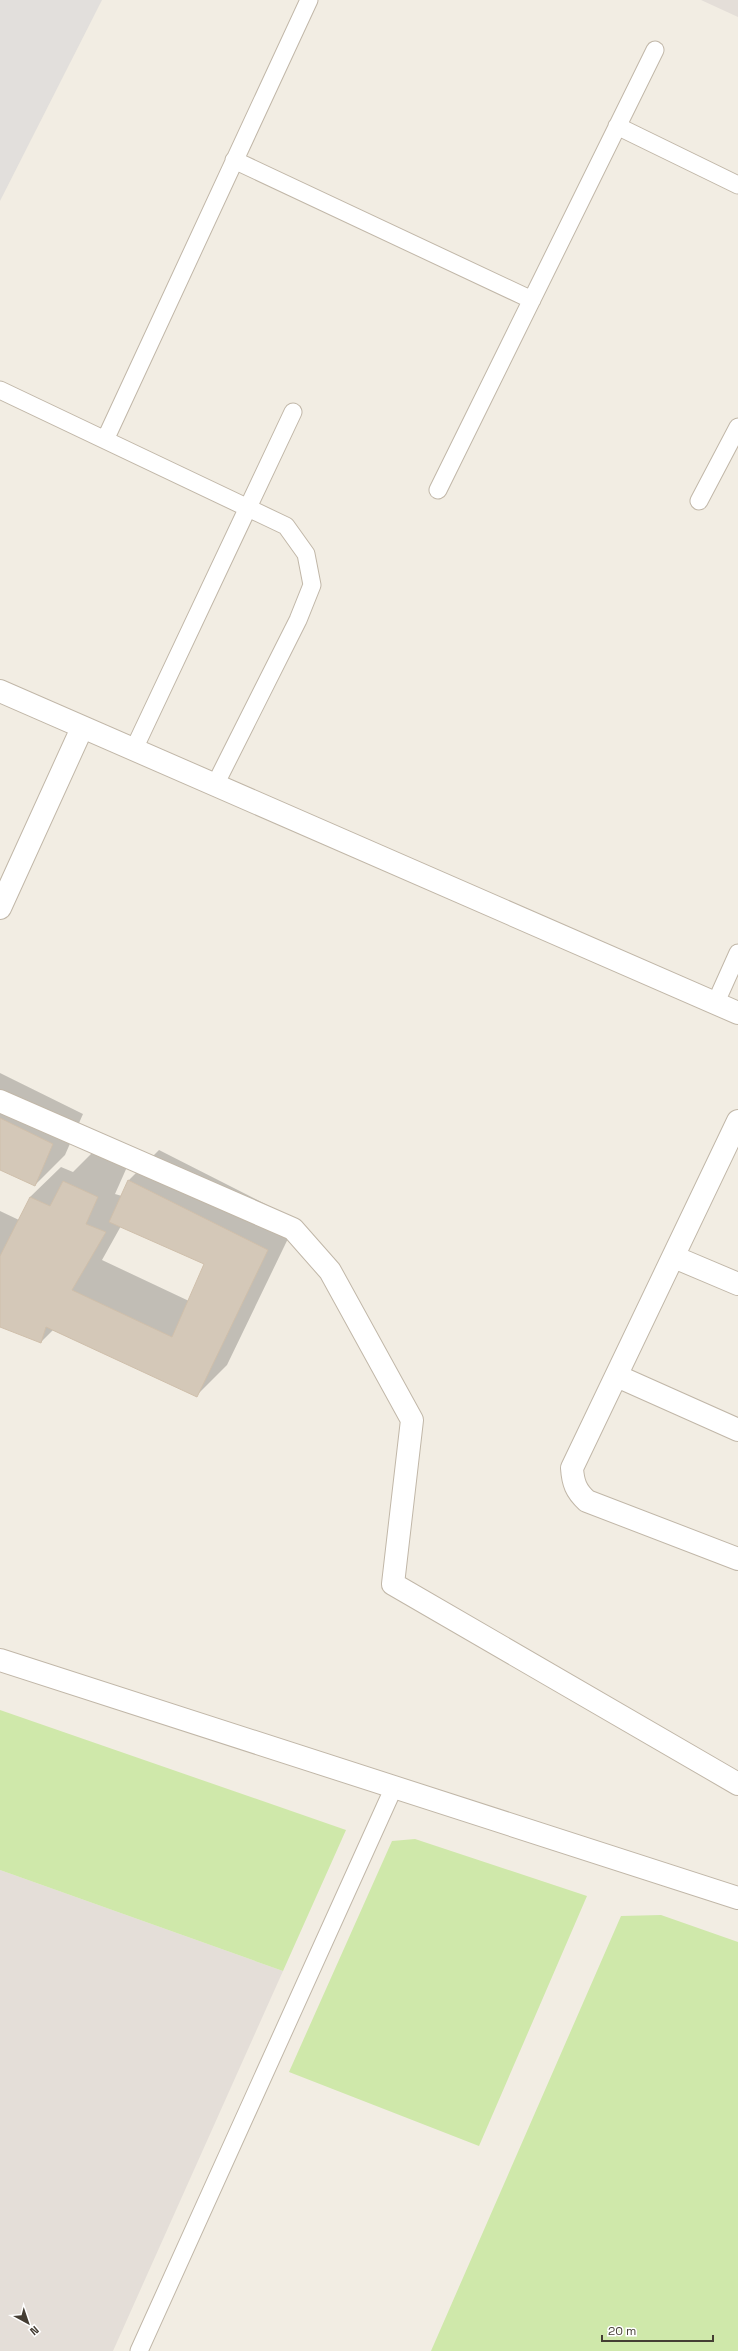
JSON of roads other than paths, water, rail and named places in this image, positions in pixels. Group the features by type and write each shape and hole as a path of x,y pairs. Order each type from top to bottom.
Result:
{"street":[{"path":"0,691 215,786 716,1002 738,1013"},
{"path":"0,908 82,728"},
{"path":"0,1101 293,1229 330,1271 412,1420 393,1584 738,1784"},
{"path":"737,1555 587,1501 578,1493 573,1481 572,1468 738,1121"},
{"path":"674,1257 738,1284"},
{"path":"617,1376 738,1430"},
{"path":"0,1660 738,1898"}],"lane":[{"path":"105,440 309,0"},
{"path":"438,490 655,50"},
{"path":"617,126 738,185"},
{"path":"234,160 532,300"},
{"path":"0,390 286,526 306,554 312,585 298,620 215,786"},
{"path":"134,749 293,412"},
{"path":"699,500 738,427"},
{"path":"716,1002 738,953"},
{"path":"139,2351 394,1787"}]}
